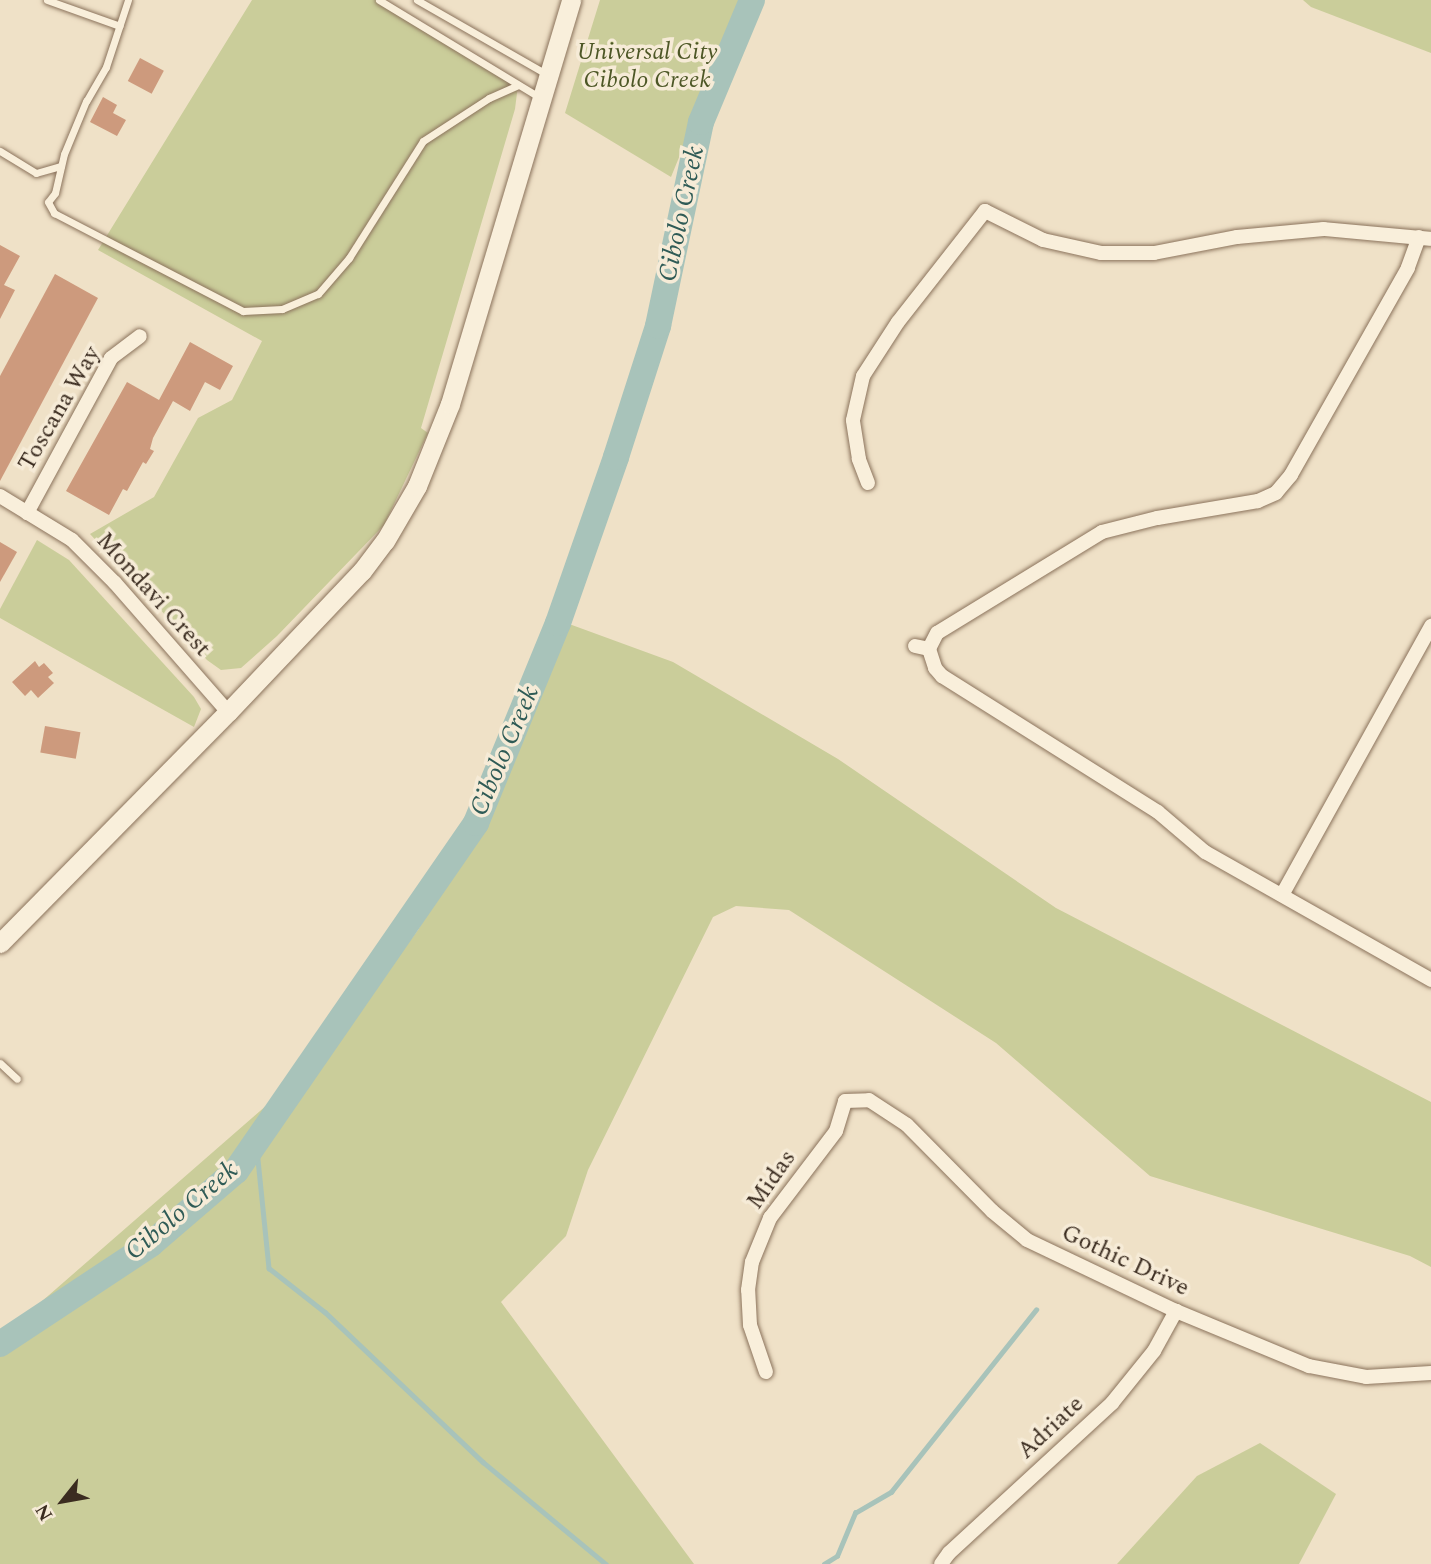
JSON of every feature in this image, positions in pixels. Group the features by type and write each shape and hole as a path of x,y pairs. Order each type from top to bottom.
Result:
{"main road":[{"path":"0,943 228,712 362,571 385,541 417,486 450,404 572,0"}],"street":[{"path":"868,483 859,459 853,420 863,376 898,322 985,211 1043,240 1101,253 1154,253 1237,237 1324,229 1425,238 1291,475 1276,493 1258,501 1157,518 1102,532 937,633 922,647 942,676 1158,812 1205,852 1431,980"},
{"name":"Toscana Way","path":"27,513 111,358 140,336"},
{"name":"Mondavi Crest","path":"0,496 72,540 228,712"},
{"path":"1282,895 1431,626"},
{"name":"Gothic Drive","path":"845,1101 869,1100 891,1111 992,1211 1027,1240 1176,1311 1309,1366 1366,1377 1431,1373"},
{"name":"Midas","path":"766,1372 750,1325 748,1290 752,1262 770,1218 836,1131 845,1101"},
{"name":"Adriate","path":"941,1564 949,1553 1112,1403 1154,1350 1176,1311"}],"lane":[{"path":"47,0 120,26"},
{"path":"128,0 106,67 86,101 61,166 55,193 48,202 54,213 243,311 282,309 317,294 349,258 423,141 489,98 519,85"},
{"path":"379,0 542,99"},
{"path":"417,0 548,75"},
{"path":"0,151 36,173 61,166"},
{"path":"0,1063 18,1079"}],"green space":[{"path":"252,0 379,0 518,85 515,109 421,428 428,433 384,525 277,636 241,668 221,670 207,660 90,534 154,497 198,418 232,400 262,341 98,250"},
{"name":"Universal City Cibolo Creek","path":"600,0 755,0 724,47 671,177 565,113"},
{"path":"1303,0 1431,0 1431,53 1311,7"},
{"path":"37,540 69,560 194,697 201,709 194,727 0,618 0,609"},
{"path":"561,621 673,662 838,759 1056,908 1431,1102 1431,1267 1410,1256 1150,1176 996,1043 789,910 736,906 713,917 588,1170 566,1236 501,1302 694,1564 0,1564 0,1333 25,1316 323,1056 418,930 489,809 547,674"},
{"path":"1260,1443 1336,1494 1299,1564 1117,1564 1197,1476"}],"building":[{"path":"140,58 164,71 152,94 128,81"},
{"path":"103,97 117,105 113,113 126,120 117,136 90,122"},
{"path":"0,245 20,256 4,285 15,290 0,319"},
{"path":"55,274 98,298 0,481 0,376"},
{"path":"190,342 233,366 220,390 205,382 190,411 173,401 153,438 150,449 154,451 146,464 143,462 127,491 123,489 109,515 66,491 127,382 159,400"},
{"path":"0,542 17,552 0,582"},
{"path":"35,661 39,667 44,663 53,673 48,677 54,683 38,698 31,690 25,696 12,682"},
{"path":"45,726 80,732 76,759 40,753"}],"waterway":[{"name":"Cibolo Creek","path":"0,1344 151,1244 236,1171 476,823 558,623 616,457 658,326 701,122 752,0"},
{"path":"256,1140 269,1268 325,1312 483,1462 606,1564"},
{"path":"824,1564 837,1556 855,1513 891,1492 1036,1310"}]}
